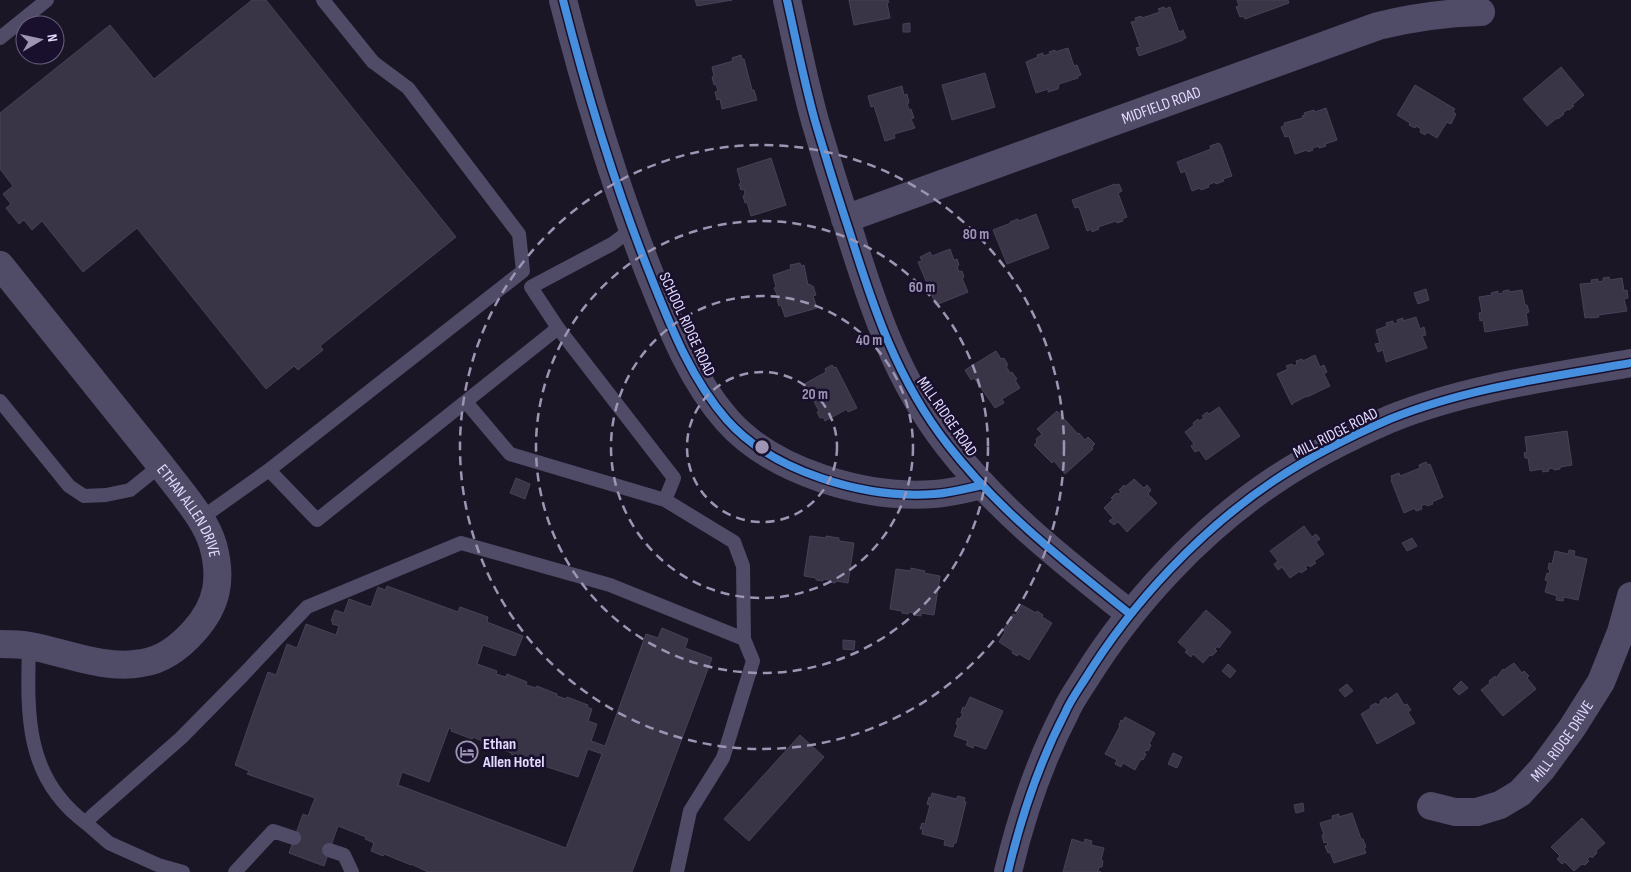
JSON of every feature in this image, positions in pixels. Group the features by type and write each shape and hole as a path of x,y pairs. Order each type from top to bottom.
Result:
{"street":[{"name":"SCHOOL RIDGE ROAD","path":"563,0 602,137 632,230 680,347 700,385 728,421 758,447 791,467 827,481 871,490 908,494 934,494 982,485"},
{"name":"MILL RIDGE ROAD","path":"787,0 815,120 876,314 894,358 919,404 948,445 982,485 1020,523 1130,614"},
{"name":"MIDFIELD ROAD","path":"845,219 1378,26 1411,18 1445,13 1481,12"},
{"name":"ETHAN ALLEN DRIVE","path":"0,265 161,465 200,519 213,544 218,572 218,586 201,624 170,653 158,659 144,663 113,665 29,646 0,644"},
{"name":"MILL RIDGE ROAD","path":"1008,872 1016,838 1038,772 1065,712 1103,649 1130,614 1180,560 1219,523 1275,480 1330,447 1392,419 1454,398 1518,383 1631,364"},
{"name":"MILL RIDGE DRIVE","path":"1431,806 1455,812 1477,812 1500,805 1520,793 1542,769 1572,728 1601,682 1621,632 1631,596"},
{"name":"ETHAN ALLEN DRIVE","path":"0,628 29,646"}],"lane":[{"path":"0,38 47,0"},
{"path":"323,0 373,62 408,88 519,234 523,271 531,287 558,328 674,478 665,500"},
{"path":"531,287 612,244 632,230"},
{"path":"200,519 269,470 523,271"},
{"path":"269,470 317,520 558,328"},
{"path":"0,401 69,486 84,496 106,495 130,490 161,465"},
{"path":"466,402 510,454 665,500 734,542 743,566 744,639 753,661 723,758 690,811 677,872"},
{"path":"86,824 92,816 181,738 307,607 461,543 610,585 744,639"},
{"path":"29,646 29,719 38,761 56,796 76,816 109,843 158,865 183,872"},
{"path":"235,872 273,831 294,838"},
{"path":"330,850 344,855 352,872"}],"building":[{"path":"252,0 266,0 456,237 320,346 323,350 298,370 294,366 266,389 137,228 83,272 42,221 32,230 24,220 19,224 6,208 11,204 3,194 13,186 0,169 0,113 60,65 65,65 65,61 110,25 154,79"},
{"path":"695,0 732,0 697,6"},
{"path":"849,0 888,0 890,18 854,25"},
{"path":"1237,0 1288,0 1289,3 1245,19 1243,16 1240,17 1236,7 1239,6"},
{"path":"1164,7 1165,9 1170,7 1179,32 1183,30 1186,38 1139,56 1136,48 1140,47 1131,22 1136,21 1135,18 1141,16 1142,18 1160,12 1158,9"},
{"path":"910,23 910,32 903,32 903,24"},
{"path":"1068,48 1074,66 1077,65 1081,75 1078,78 1059,84 1058,89 1048,92 1048,89 1036,93 1026,62 1043,53 1043,56 1055,50 1055,52"},
{"path":"741,55 757,100 722,109 720,99 717,100 715,92 718,91 712,77 714,76 712,67 733,61 732,58"},
{"path":"1561,67 1584,95 1572,105 1574,106 1547,126 1523,99"},
{"path":"985,73 995,107 952,120 942,85"},
{"path":"1415,85 1455,109 1453,112 1456,114 1451,124 1447,122 1437,138 1427,132 1425,135 1420,132 1421,129 1409,125 1410,123 1397,115"},
{"path":"902,86 904,95 907,94 909,103 907,103 914,118 911,119 915,128 894,134 895,138 885,141 874,106 871,107 868,96"},
{"path":"1326,108 1337,140 1325,144 1326,146 1312,148 1313,150 1308,152 1307,150 1295,154 1289,136 1285,137 1281,127 1285,125 1284,123 1303,118 1304,113"},
{"path":"1219,143 1232,176 1216,184 1215,182 1208,185 1209,187 1201,190 1200,188 1192,191 1185,171 1181,173 1177,162 1211,149 1210,146"},
{"path":"771,158 786,205 751,216 743,196 745,195 744,189 741,190 739,184 741,183 737,169"},
{"path":"1119,184 1122,191 1118,193 1127,217 1122,219 1123,221 1117,223 1116,221 1098,227 1099,229 1092,232 1092,229 1087,231 1079,207 1075,208 1072,200"},
{"path":"1036,214 1049,248 1007,264 993,230 1018,219 1019,221"},
{"path":"950,249 954,260 957,259 959,272 962,271 964,277 962,278 968,292 936,305 918,262 922,261 920,257 930,252 932,256"},
{"path":"800,263 801,266 804,265 808,285 813,286 816,295 813,296 817,308 785,317 777,299 779,299 774,288 776,287 773,275 791,269 790,265"},
{"path":"1609,277 1610,280 1622,278 1624,291 1627,290 1628,298 1624,299 1627,311 1585,318 1580,284 1592,283 1591,280 1598,279 1598,282 1603,281 1603,278"},
{"path":"1426,289 1429,300 1418,304 1414,293"},
{"path":"1509,290 1509,292 1522,290 1525,305 1527,305 1529,312 1526,313 1528,325 1485,332 1483,320 1480,321 1479,313 1482,312 1479,297 1492,295 1491,293 1498,291 1498,294 1503,293 1503,291"},
{"path":"1416,317 1420,329 1424,327 1426,335 1422,336 1427,348 1386,362 1383,350 1378,352 1375,344 1380,343 1376,330 1387,326 1386,323 1393,321 1393,324 1398,323 1397,320 1403,318 1403,321"},
{"path":"996,351 1001,359 1004,358 1008,365 1006,366 1017,379 1015,380 1020,388 1002,399 1004,403 995,408 974,378 971,380 965,370"},
{"path":"1315,355 1320,367 1324,365 1327,372 1324,374 1330,386 1292,405 1277,374 1288,369 1286,366 1297,364 1296,361 1302,359 1303,361"},
{"path":"832,365 836,367 857,408 848,412 847,409 825,421 823,417 820,418 817,412 819,411 810,394 808,396 804,384 826,372 825,369"},
{"path":"1219,407 1240,436 1206,460 1199,450 1195,452 1191,446 1194,444 1185,432 1198,419 1199,421 1204,418 1202,416 1207,412 1209,414"},
{"path":"1057,411 1078,434 1085,440 1088,437 1095,444 1092,447 1093,449 1065,474 1054,461 1052,463 1034,445 1037,442 1036,439 1042,434 1037,429"},
{"path":"1567,431 1572,465 1554,470 1553,468 1548,469 1549,471 1543,472 1542,469 1530,471 1528,458 1525,458 1524,453 1527,452 1525,437"},
{"path":"1426,462 1428,465 1430,464 1443,497 1432,502 1433,504 1421,506 1422,509 1416,511 1415,508 1404,513 1391,476 1399,473 1400,476 1420,468 1419,465"},
{"path":"516,478 530,484 525,499 510,493"},
{"path":"1134,479 1144,488 1147,485 1151,490 1148,494 1157,503 1127,532 1118,522 1114,525 1109,521 1113,518 1104,508 1116,493 1121,492 1119,490 1124,485 1125,487"},
{"path":"1304,526 1312,537 1316,534 1320,539 1316,542 1324,554 1314,561 1316,563 1310,567 1309,565 1305,567 1307,569 1301,573 1300,571 1290,578 1282,567 1278,570 1274,564 1278,561 1270,551"},
{"path":"810,536 839,538 839,541 854,543 848,583 836,581 835,583 823,579 823,581 816,580 816,578 804,576"},
{"path":"1412,538 1417,546 1407,551 1402,543"},
{"path":"1569,550 1575,551 1574,556 1587,559 1578,600 1564,597 1563,601 1556,600 1557,596 1545,592 1548,581 1545,580 1550,570 1548,569 1549,563 1552,564 1555,551 1568,554"},
{"path":"911,568 940,576 934,615 921,613 921,616 914,615 915,613 909,612 908,614 890,609 896,569 911,571"},
{"path":"387,586 458,612 460,607 488,617 487,622 523,636 515,656 483,645 477,664 497,671 496,674 506,677 507,674 527,682 526,685 536,688 537,686 557,694 557,696 566,699 567,697 588,705 587,707 592,709 588,721 597,724 591,741 605,746 646,634 658,638 662,628 688,639 685,648 712,658 632,872 428,872 384,854 383,856 371,851 374,843 365,839 366,837 338,826 324,866 289,853 303,814 308,816 315,798 247,774 249,771 235,765 253,713 268,672 276,675 287,644 297,648 306,624 336,635 339,626 332,624 333,621 331,621 335,610 344,613 349,599 371,607 378,587 385,590","holes":["449,728 452,729 451,731 472,739 473,737 482,741 481,743 578,777 588,749 602,754 566,848 398,785 402,772 429,782"]},
{"path":"1022,605 1036,613 1037,611 1043,615 1042,617 1052,623 1029,660 1019,654 1017,656 1012,653 1013,651 999,642 1005,632 1003,630 1007,624 1009,625 1013,614 1016,615"},
{"path":"1206,610 1231,632 1219,648 1218,646 1215,649 1217,651 1212,656 1210,655 1203,663 1193,654 1191,657 1185,652 1187,650 1178,642"},
{"path":"843,640 855,641 854,650 843,649"},
{"path":"1514,663 1522,673 1524,671 1529,676 1527,678 1536,689 1503,716 1481,690 1495,676 1496,678 1503,669"},
{"path":"1228,664 1236,671 1230,678 1222,671"},
{"path":"1461,681 1468,688 1459,695 1453,689"},
{"path":"1347,684 1353,691 1345,697 1339,690"},
{"path":"1397,693 1404,705 1407,704 1411,710 1408,712 1415,723 1377,744 1361,714 1371,708 1370,706 1376,703 1377,705 1386,697 1387,700"},
{"path":"970,697 1003,711 986,749 974,745 973,748 966,745 968,741 954,736 958,725 956,724 958,718 960,719 963,707 965,708"},
{"path":"1125,717 1155,733 1149,744 1151,745 1148,751 1146,750 1143,760 1141,759 1135,770 1123,763 1121,767 1115,764 1117,760 1105,754 1120,726 1121,720 1123,721"},
{"path":"800,735 824,757 749,841 724,819"},
{"path":"1173,753 1182,757 1177,768 1168,764"},
{"path":"932,793 956,799 958,796 965,798 964,801 966,802 956,843 954,843 953,847 944,845 945,840 922,834 923,829 920,829 922,823 925,824 930,805 927,804"},
{"path":"1303,803 1304,811 1296,813 1294,805"},
{"path":"1352,813 1361,839 1363,839 1366,847 1364,848 1366,853 1334,863 1330,852 1328,853 1325,846 1328,845 1327,842 1324,843 1322,835 1324,835 1320,823 1333,819 1332,816 1339,814 1339,817"},
{"path":"1582,818 1605,843 1596,851 1597,853 1592,858 1591,856 1587,859 1589,861 1585,865 1582,864 1574,871 1565,862 1562,864 1557,859 1560,856 1551,847"},
{"path":"1072,839 1084,843 1085,839 1092,841 1091,845 1104,848 1101,860 1103,861 1102,867 1099,867 1098,871 1101,872 1063,872"}],"cycle path":[{"path":"563,0 602,140 625,209 651,277 674,333 692,370 727,420 746,438 769,454 795,468 850,486 879,492 907,494 958,491 982,485"},
{"path":"787,0 815,121 867,287 888,342 914,395 948,445 989,492 1034,535 1130,614"},
{"path":"1008,872 1025,811 1039,771 1069,704 1104,651 1146,596 1194,545 1220,522 1247,500 1289,471 1331,447 1390,419 1419,408 1479,391 1631,363"}],"place":[{"name":"Ethan Allen Hotel","path":"467,752"}]}
